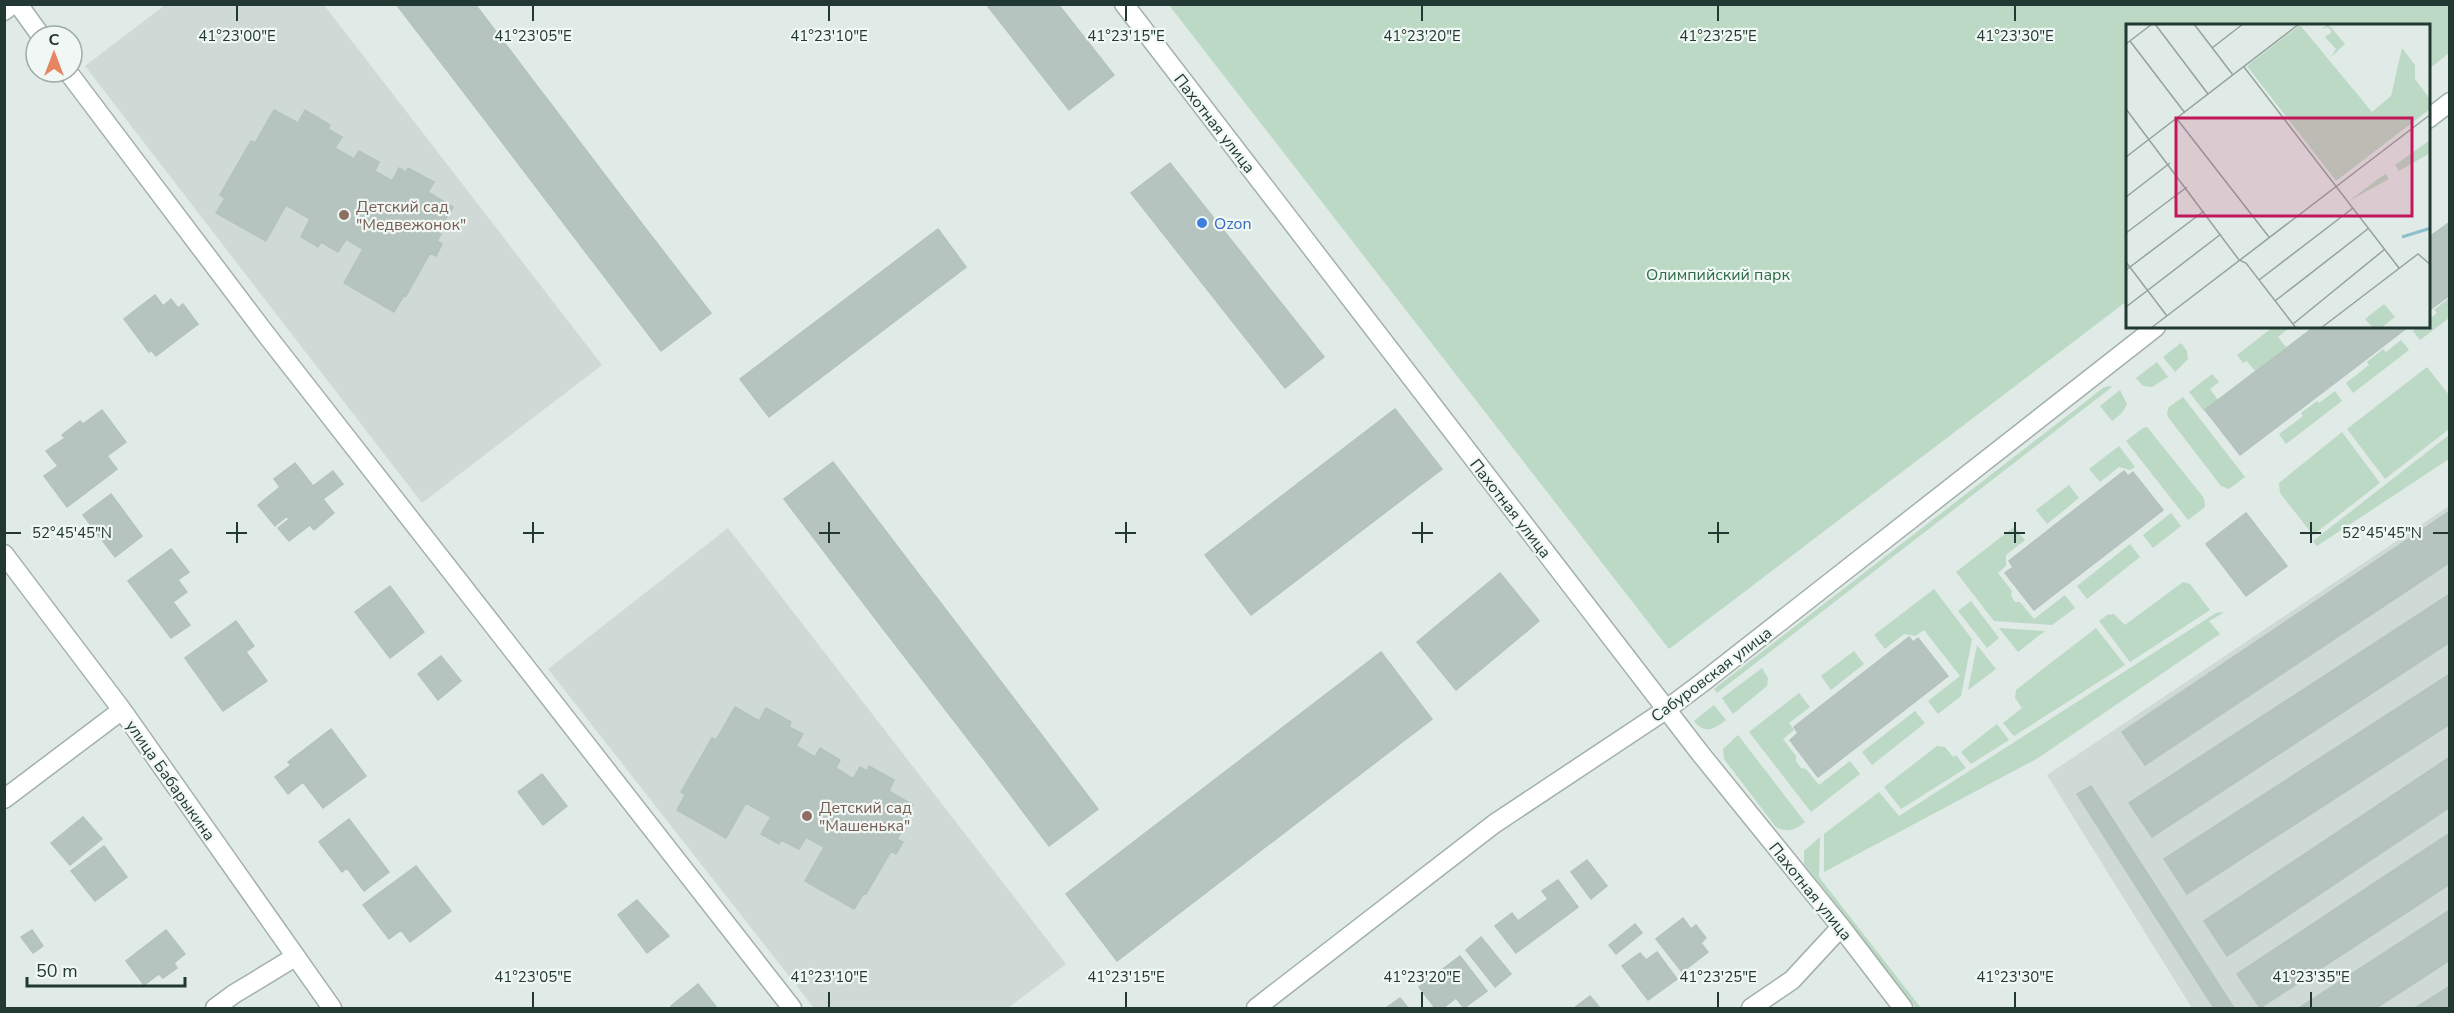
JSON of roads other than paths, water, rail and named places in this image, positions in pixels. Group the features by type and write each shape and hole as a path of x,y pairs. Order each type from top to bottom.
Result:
{"street":[{"path":"4,11 13,4"},
{"path":"18,4 32,24"},
{"name":"Пахотная улица","path":"1124,4 1666,709 1903,1008"},
{"path":"77,84 273,342 792,1008"},
{"path":"2430,117 2450,102"},
{"name":"Сабуровская улица","path":"1256,1008 1494,824 1666,709 2155,328"},
{"name":"улица Бабарыкина","path":"4,554 122,710 332,1008"},
{"path":"4,799 122,710"},
{"path":"1751,1008 1792,980 1841,927"},
{"path":"215,1008 295,957"}],"place":[{"name":"Детский сад \"Медвежонок\"","path":"344,215"},
{"name":"Ozon","path":"1202,223"},
{"name":"Детский сад \"Машенька\"","path":"807,816"}],"park label":[{"name":"Олимпийский парк","path":"1718,274"}]}
